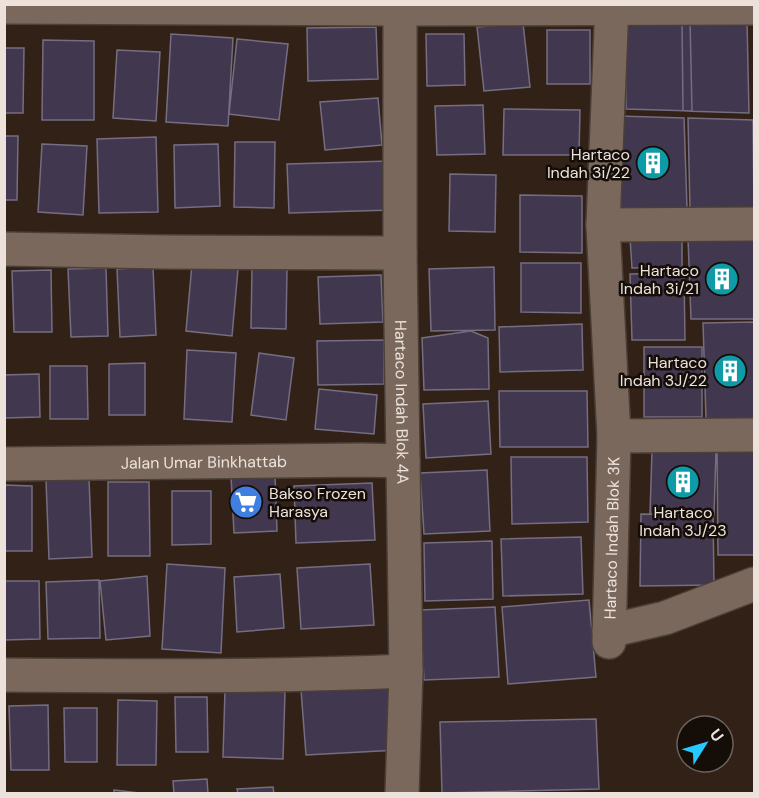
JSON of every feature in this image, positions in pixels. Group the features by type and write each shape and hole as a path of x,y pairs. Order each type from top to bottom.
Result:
{"street":[{"path":"4,7 612,6 754,8"},
{"name":"Hartaco Indah Blok 3K","path":"612,6 603,225 614,436 609,636 665,618 754,584"},
{"name":"Hartaco Indah Blok 4A","path":"400,7 400,253 406,671 402,794"},
{"path":"603,225 754,224"},
{"path":"4,249 400,253"},
{"path":"614,436 754,435"},
{"name":"Jalan Umar Binkhattab","path":"4,464 403,461"},
{"path":"4,675 154,676 406,671"}],"building":[{"path":"625,18 690,19 692,111 626,109"},
{"path":"682,20 747,21 749,113 683,111"},
{"path":"523,23 530,87 484,91 477,27"},
{"path":"376,27 378,79 308,81 307,28"},
{"path":"547,30 590,30 590,84 547,84"},
{"path":"171,34 233,38 228,126 166,122"},
{"path":"426,34 464,34 465,85 427,86"},
{"path":"237,39 288,44 279,120 229,114"},
{"path":"43,40 94,41 94,120 42,120"},
{"path":"4,48 24,48 23,113 4,113"},
{"path":"117,50 160,52 156,121 113,118"},
{"path":"378,98 382,145 325,150 320,102"},
{"path":"483,105 485,154 437,155 435,106"},
{"path":"504,109 580,110 579,155 503,155"},
{"name":"Hartaco Indah 3i/22","path":"619,116 684,118 687,208 621,208"},
{"path":"688,118 753,120 754,209 690,210"},
{"path":"4,136 18,136 17,200 4,200"},
{"path":"156,137 158,212 99,213 97,139"},
{"path":"235,142 275,142 274,208 234,207"},
{"path":"42,144 87,146 83,215 38,212"},
{"path":"218,144 220,206 175,208 174,145"},
{"path":"390,161 392,210 289,213 287,164"},
{"path":"450,174 496,175 495,232 449,231"},
{"path":"520,195 582,196 582,253 520,252"},
{"path":"682,237 682,267 632,268 630,238"},
{"name":"Hartaco Indah 3i/21","path":"754,237 754,319 691,319 688,238"},
{"path":"521,263 581,263 581,313 521,312"},
{"path":"192,264 238,269 232,336 186,331"},
{"path":"153,267 156,335 120,337 117,269"},
{"path":"494,267 495,330 431,331 429,269"},
{"path":"106,268 108,336 71,337 68,269"},
{"path":"252,268 287,269 286,329 251,328"},
{"path":"51,270 52,332 14,332 12,271"},
{"path":"684,273 685,340 632,340 630,274"},
{"path":"381,275 383,322 320,324 318,277"},
{"name":"Hartaco Indah 3J/22","path":"754,322 754,418 706,419 703,323"},
{"path":"582,324 583,370 500,372 499,327"},
{"path":"471,331 488,338 489,389 424,390 422,338"},
{"path":"384,340 384,384 318,385 317,341"},
{"path":"644,347 702,347 702,417 644,417"},
{"path":"187,350 236,353 232,422 184,419"},
{"path":"259,353 294,358 286,420 251,415"},
{"path":"145,363 145,415 109,415 109,364"},
{"path":"50,366 87,366 88,419 50,419"},
{"path":"39,374 40,417 4,418 4,375"},
{"path":"319,389 377,395 374,434 315,429"},
{"path":"499,391 587,391 588,447 500,447"},
{"path":"488,401 491,454 426,458 423,404"},
{"path":"754,445 754,555 718,555 717,446"},
{"name":"Hartaco Indah 3J/23","path":"652,450 716,451 714,515 650,514"},
{"path":"511,457 587,457 588,522 512,524"},
{"path":"487,470 490,531 424,534 420,473"},
{"path":"275,475 277,531 234,533 231,476"},
{"path":"89,478 92,557 49,559 46,480"},
{"path":"108,482 149,482 150,556 108,556"},
{"path":"372,483 375,540 296,543 294,486"},
{"path":"4,485 32,486 32,551 4,551"},
{"path":"172,491 211,491 211,544 172,545"},
{"path":"641,514 713,515 714,585 640,586"},
{"path":"581,537 583,594 503,596 501,539"},
{"path":"492,541 493,599 425,601 424,543"},
{"path":"167,564 225,568 221,653 162,649"},
{"path":"370,564 374,625 301,629 297,568"},
{"path":"280,574 284,628 237,632 234,577"},
{"path":"147,576 150,636 106,640 100,581"},
{"path":"99,580 100,638 48,639 46,582"},
{"path":"4,581 39,581 40,639 4,640"},
{"path":"589,600 596,677 508,684 502,607"},
{"path":"495,607 499,677 424,680 420,610"},
{"path":"394,684 398,750 306,755 301,690"},
{"path":"225,690 285,692 283,759 223,757"},
{"path":"175,697 207,697 208,752 176,752"},
{"path":"118,700 157,701 156,765 117,765"},
{"path":"48,705 49,770 11,770 9,706"},
{"path":"64,708 97,708 97,762 65,762"},
{"path":"596,719 599,789 442,793 440,722"},
{"path":"207,779 208,794 174,794 173,781"},
{"path":"273,787 274,794 238,794 237,789"},
{"path":"114,790 148,794 114,794"}],"place":[{"name":"Hartaco Indah 3i/22","path":"653,163"},
{"name":"Hartaco Indah 3i/21","path":"722,279"},
{"name":"Hartaco Indah 3J/22","path":"730,371"},
{"name":"Hartaco Indah 3J/23","path":"683,482"},
{"name":"Bakso Frozen Harasya","path":"246,502"}]}
